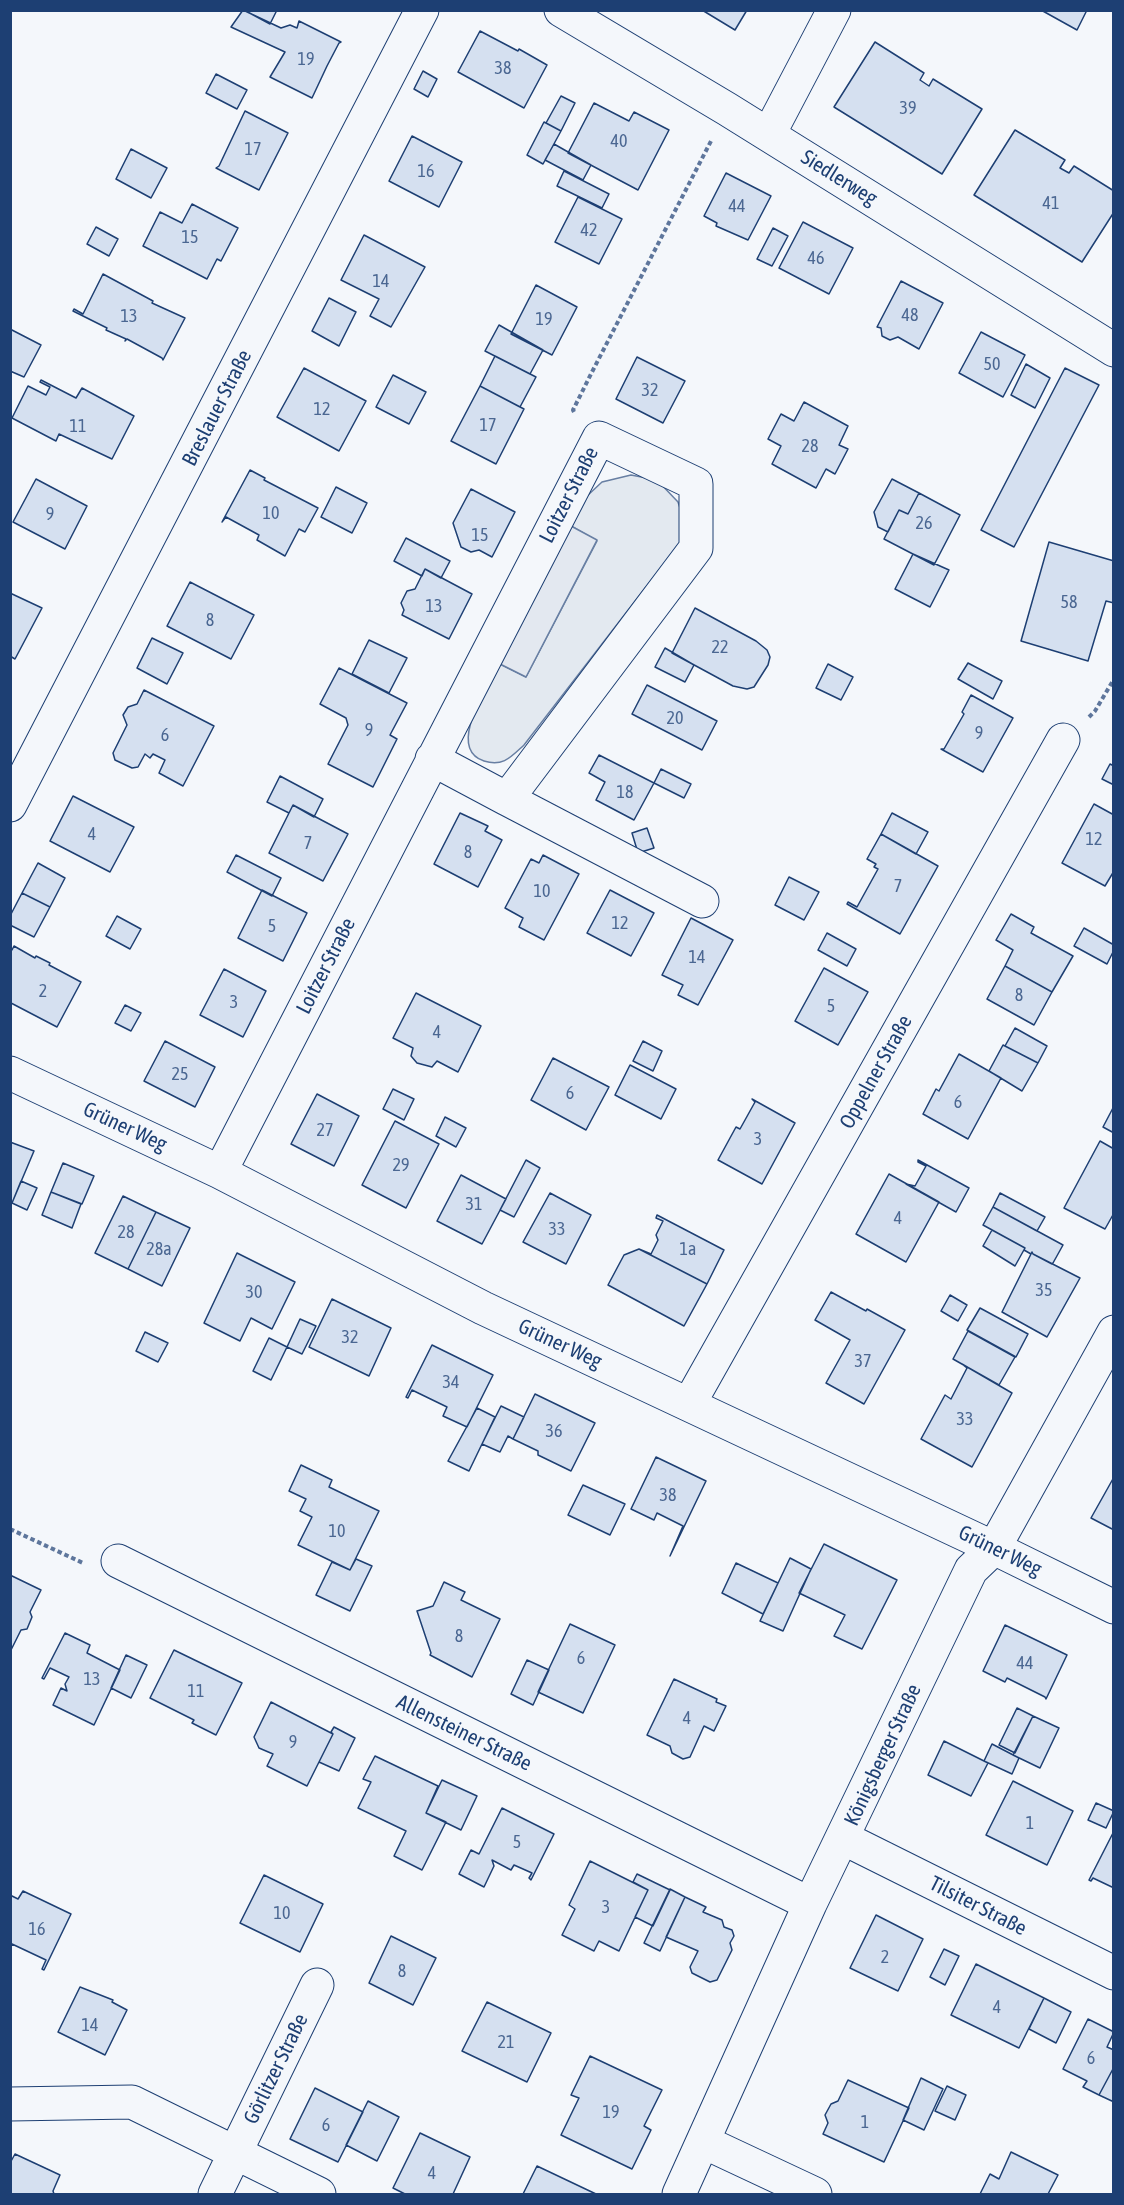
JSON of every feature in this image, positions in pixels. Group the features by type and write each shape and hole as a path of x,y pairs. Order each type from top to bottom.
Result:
{"street":[{"name":"Breslauer Straße","path":"10,806 422,10"},
{"name":"Siedlerweg","path":"561,10 769,134 1113,350"},
{"path":"769,134 834,10"},
{"name":"Loitzer Straße","path":"219,1172 599,438 696,484 696,548 507,799"},
{"name":"Oppelner Straße","path":"689,1404 1064,740"},
{"path":"432,759 702,901"},
{"name":"Grüner Weg","path":"10,1073 219,1172 483,1308 994,1548 1113,1607"},
{"name":"Königsberger Straße","path":"679,2194 810,1904 971,1570 994,1548 1113,1332"},
{"name":"Allensteiner Straße","path":"118,1562 810,1904"},
{"name":"Tilsiter Straße","path":"843,1838 1113,1973"},
{"name":"Görlitzer Straße","path":"215,2194 316,1985"},
{"path":"10,2104 132,2102 319,2194"},
{"path":"704,2142 815,2194"}],"path":[{"path":"599,438 573,411 727,109"},
{"path":"1064,740 1095,711 1113,679"},
{"path":"10,1528 84,1564 118,1562"}],"shaded area":[{"path":"631,475 657,480 678,502 685,523 683,539 524,745 502,762 484,761 473,754 468,743 473,715 480,700 500,664 526,677 597,541 571,526 587,496 602,482"},
{"path":"571,526 597,540 526,677 500,664"}],"building":[{"path":"243,10 281,28 290,25 297,28 299,21 341,42 312,98 270,77 285,52 231,27"},
{"path":"244,10 277,10 270,24"},
{"path":"702,10 747,10 735,30"},
{"path":"1041,10 1087,10 1077,30"},
{"path":"480,31 547,65 524,108 458,72"},
{"path":"875,42 924,73 920,80 929,86 933,79 982,109 942,174 834,107"},
{"path":"423,71 437,79 428,97 414,89"},
{"path":"216,74 247,90 237,109 206,93"},
{"path":"561,96 575,103 561,131 546,123"},
{"path":"594,103 629,121 634,112 669,130 638,190 568,153"},
{"path":"245,111 288,133 259,190 216,168"},
{"path":"544,122 561,131 543,164 527,155"},
{"path":"1015,130 1065,160 1060,168 1069,173 1074,166 1114,191 1114,212 1082,262 974,195"},
{"path":"412,136 462,162 439,207 389,181"},
{"path":"554,144 591,165 583,180 545,160"},
{"path":"131,149 167,168 151,198 116,179"},
{"path":"564,171 609,194 602,208 557,186"},
{"path":"726,173 771,196 748,240 716,226 717,223 704,216"},
{"path":"578,197 622,219 599,264 555,242"},
{"path":"192,204 238,228 221,261 217,259 207,279 143,246 160,212 182,223"},
{"path":"803,222 853,248 829,294 779,268"},
{"path":"96,227 118,239 109,256 87,244"},
{"path":"773,228 788,236 772,266 757,259"},
{"path":"364,235 425,267 391,327 370,316 379,299 341,280"},
{"path":"103,274 153,301 152,303 185,318 163,360 73,311 74,309 83,314"},
{"path":"901,281 943,303 919,349 898,337 890,340 882,336 881,328 877,327"},
{"path":"536,285 577,307 552,355 511,334"},
{"path":"329,298 356,312 339,346 312,331"},
{"path":"499,325 543,350 530,374 485,351"},
{"path":"10,329 41,345 24,377 10,371"},
{"path":"981,332 1025,355 1003,397 959,373"},
{"path":"495,356 536,377 520,407 480,386"},
{"path":"637,357 685,381 663,423 616,399"},
{"path":"1026,364 1050,378 1035,408 1011,395"},
{"path":"304,368 366,401 339,451 277,417"},
{"path":"1065,368 1099,385 1014,547 981,530"},
{"path":"393,375 426,392 409,424 376,407"},
{"path":"41,380 76,398 82,388 134,416 112,459 59,434 56,441 12,418 28,386 46,395 50,387 40,382"},
{"path":"480,386 524,409 496,464 451,441"},
{"path":"804,402 848,426 839,445 848,449 835,474 826,469 816,488 772,464 781,446 768,439 781,414 794,421"},
{"path":"250,470 265,478 264,480 318,508 305,532 299,529 285,556 257,540 259,535 226,517 222,522"},
{"path":"36,479 87,506 65,549 13,522"},
{"path":"892,479 919,493 908,514 899,510 888,532 878,527 874,512"},
{"path":"336,487 367,503 352,533 321,517"},
{"path":"471,489 515,512 492,557 479,550 471,552 461,547 453,523"},
{"path":"919,493 960,515 934,565 884,539 899,510 908,514"},
{"path":"406,538 450,561 441,578 425,569 422,576 394,561"},
{"path":"1049,542 1114,561 1114,603 1106,601 1088,661 1021,641"},
{"path":"913,554 949,570 930,607 895,589"},
{"path":"425,569 472,594 449,639 402,615 404,610 401,603 407,591 415,589"},
{"path":"190,582 254,615 231,659 167,626"},
{"path":"10,593 42,608 15,659 10,656"},
{"path":"695,608 756,641 767,650 770,657 768,665 754,687 747,689 733,686 672,653"},
{"path":"152,638 183,653 167,684 137,668"},
{"path":"369,640 407,658 389,693 352,674"},
{"path":"665,648 694,665 685,682 655,667"},
{"path":"968,663 1002,681 993,699 958,679"},
{"path":"828,664 853,677 841,700 816,688"},
{"path":"339,668 407,703 390,735 397,739 373,787 328,764 348,725 346,718 320,704"},
{"path":"647,685 717,721 702,750 632,714"},
{"path":"144,690 214,726 183,786 159,773 165,760 153,754 150,758 145,754 138,767 132,768 115,760 113,753 127,725 123,715 128,707 137,704"},
{"path":"971,695 1013,718 983,772 941,749 944,749 964,714 962,712"},
{"path":"599,755 654,783 634,820 596,800 605,782 589,773"},
{"path":"1110,764 1114,766 1114,785 1102,779"},
{"path":"661,769 691,784 684,798 654,783"},
{"path":"280,776 323,799 314,817 293,805 289,813 267,802"},
{"path":"73,796 134,827 110,872 50,841"},
{"path":"1094,804 1114,815 1114,871 1105,886 1062,863"},
{"path":"293,805 348,834 323,881 269,853"},
{"path":"460,813 488,826 485,831 502,840 478,887 434,864"},
{"path":"892,813 928,832 916,854 881,834"},
{"path":"647,828 654,848 638,853 632,833"},
{"path":"881,834 938,866 900,934 847,904 848,902 857,907 878,869 874,867 876,864 867,859"},
{"path":"236,855 281,878 272,896 227,872"},
{"path":"543,855 579,874 544,940 519,927 523,918 505,908 531,859 539,863"},
{"path":"38,863 65,878 50,907 22,893"},
{"path":"789,877 819,892 804,920 775,905"},
{"path":"262,890 307,913 283,961 238,938"},
{"path":"610,890 654,913 631,956 587,933"},
{"path":"22,893 50,907 34,937 10,925 10,916"},
{"path":"1011,914 1034,927 1031,933 1073,956 1052,992 1005,966 1013,950 996,940"},
{"path":"117,916 141,929 130,949 106,936"},
{"path":"691,918 733,940 698,1005 678,995 683,985 662,975"},
{"path":"1084,928 1114,945 1107,964 1074,946"},
{"path":"827,933 856,949 847,966 818,950"},
{"path":"14,946 35,958 36,956 50,963 49,965 81,982 57,1027 11,1003 10,949 12,950"},
{"path":"1005,966 1052,992 1034,1025 987,999"},
{"path":"824,968 868,992 838,1045 795,1021"},
{"path":"224,969 266,991 243,1037 200,1015"},
{"path":"416,993 481,1026 458,1072 437,1061 432,1067 417,1063 411,1056 413,1048 393,1038"},
{"path":"125,1005 141,1013 131,1031 115,1023"},
{"path":"1015,1028 1047,1046 1038,1063 1005,1046"},
{"path":"165,1041 215,1067 195,1107 144,1081"},
{"path":"643,1041 662,1051 653,1071 633,1061"},
{"path":"1003,1045 1038,1063 1022,1091 989,1071"},
{"path":"959,1054 1001,1078 968,1139 923,1114 936,1089 939,1091"},
{"path":"553,1058 609,1087 586,1130 531,1100"},
{"path":"630,1065 676,1089 661,1119 615,1095"},
{"path":"393,1089 414,1099 404,1120 383,1109"},
{"path":"317,1094 359,1116 334,1166 291,1144"},
{"path":"752,1099 795,1123 762,1184 718,1160 736,1127 740,1129 755,1102"},
{"path":"1114,1106 1114,1133 1103,1127"},
{"path":"445,1117 466,1128 456,1147 436,1136"},
{"path":"395,1121 439,1144 406,1208 362,1185"},
{"path":"1100,1141 1114,1149 1114,1213 1105,1229 1064,1208"},
{"path":"10,1142 34,1151 12,1203 10,1203"},
{"path":"526,1160 540,1168 514,1217 500,1210"},
{"path":"918,1160 969,1188 956,1212 906,1184 915,1186 926,1166"},
{"path":"63,1163 94,1176 82,1204 51,1192"},
{"path":"889,1174 939,1202 906,1262 856,1234"},
{"path":"461,1175 506,1199 482,1244 437,1221"},
{"path":"21,1181 37,1188 27,1210 12,1203"},
{"path":"51,1192 81,1204 72,1228 42,1215"},
{"path":"550,1193 591,1215 566,1264 523,1242"},
{"path":"1000,1193 1045,1217 1037,1231 993,1207"},
{"path":"123,1196 156,1212 128,1269 95,1253"},
{"path":"993,1207 1063,1245 1053,1263 1032,1252 1031,1254 1024,1250 1025,1248 983,1225"},
{"path":"156,1212 190,1228 162,1286 128,1269"},
{"path":"657,1215 724,1250 707,1284 639,1249 651,1254 663,1221 656,1218"},
{"path":"992,1230 1025,1248 1015,1266 983,1246"},
{"path":"639,1249 707,1284 684,1326 608,1285 624,1255"},
{"path":"1032,1252 1080,1278 1047,1337 1002,1312"},
{"path":"237,1253 295,1282 272,1329 251,1318 240,1341 204,1323"},
{"path":"831,1292 905,1330 864,1404 826,1383 850,1340 815,1320"},
{"path":"950,1295 967,1305 958,1321 941,1311"},
{"path":"332,1299 391,1328 369,1376 309,1347"},
{"path":"980,1308 1028,1334 1016,1357 967,1330"},
{"path":"300,1319 316,1326 302,1354 287,1347"},
{"path":"968,1331 1015,1357 999,1385 953,1359"},
{"path":"145,1332 168,1343 158,1362 136,1351"},
{"path":"269,1338 287,1347 271,1380 253,1371"},
{"path":"432,1345 493,1375 467,1427 443,1416 447,1407 412,1390 408,1398 406,1397"},
{"path":"962,1364 1012,1393 972,1467 921,1439 945,1395 951,1399 967,1368"},
{"path":"535,1394 595,1423 571,1471 538,1455 538,1451 513,1439"},
{"path":"501,1406 524,1417 513,1439 508,1436 500,1452 482,1444"},
{"path":"477,1408 495,1417 469,1471 448,1461"},
{"path":"656,1457 706,1481 670,1556 683,1526 657,1513 654,1520 631,1509"},
{"path":"301,1465 332,1480 329,1487 379,1511 350,1570 298,1545 312,1517 300,1511 306,1499 289,1491"},
{"path":"1114,1477 1114,1530 1091,1518"},
{"path":"583,1485 625,1504 610,1535 568,1515"},
{"path":"824,1544 897,1580 862,1649 834,1636 845,1615 799,1593"},
{"path":"790,1558 811,1569 783,1631 760,1621"},
{"path":"356,1559 372,1566 350,1611 316,1595 332,1562 350,1570"},
{"path":"736,1563 778,1583 763,1614 722,1593"},
{"path":"10,1575 41,1590 30,1612 32,1617 27,1629 21,1630 10,1652"},
{"path":"444,1582 465,1592 461,1600 500,1619 472,1677 430,1655 417,1611 433,1606"},
{"path":"570,1624 615,1645 583,1713 538,1692"},
{"path":"1005,1625 1067,1655 1046,1699 1007,1678 1005,1682 983,1671"},
{"path":"65,1633 90,1645 87,1653 120,1670 94,1725 53,1705 61,1688 67,1691 65,1684 69,1677 50,1668 44,1679 42,1678"},
{"path":"174,1650 242,1683 216,1735 192,1723 194,1720 150,1698"},
{"path":"126,1655 147,1665 131,1698 111,1688"},
{"path":"527,1660 549,1670 533,1705 511,1694"},
{"path":"674,1679 717,1699 716,1702 726,1706 714,1731 704,1726 690,1757 683,1759 672,1753 670,1746 647,1735"},
{"path":"271,1702 333,1734 307,1786 267,1766 273,1754 259,1748 254,1737"},
{"path":"1017,1708 1033,1716 1015,1753 999,1745"},
{"path":"1033,1716 1059,1728 1040,1768 1013,1755"},
{"path":"334,1727 355,1738 339,1771 319,1762 333,1734 331,1732"},
{"path":"944,1741 988,1763 971,1796 928,1775"},
{"path":"992,1744 1019,1758 1012,1774 984,1761"},
{"path":"375,1756 438,1786 426,1813 446,1822 422,1870 394,1856 406,1831 358,1808 371,1782 363,1779"},
{"path":"442,1780 477,1796 461,1830 426,1813"},
{"path":"1013,1781 1073,1811 1047,1865 986,1835"},
{"path":"1096,1803 1114,1811 1106,1828 1088,1820"},
{"path":"502,1808 554,1834 531,1880 529,1878 532,1873 514,1865 511,1870 492,1860 494,1866 484,1887 459,1874 471,1850 479,1854"},
{"path":"1114,1831 1114,1888 1093,1878 1089,1880"},
{"path":"590,1861 648,1890 619,1951 599,1941 594,1951 562,1935 575,1909 569,1905"},
{"path":"637,1874 670,1890 653,1926 635,1917 648,1890 633,1882"},
{"path":"264,1875 323,1904 300,1952 240,1923"},
{"path":"670,1889 685,1897 660,1951 644,1943"},
{"path":"23,1891 71,1914 44,1970 42,1969 46,1960 12,1944 10,1948 10,1895 18,1899"},
{"path":"685,1897 706,1907 703,1912 722,1920 724,1927 732,1930 734,1936 730,1943 732,1950 717,1980 710,1982 692,1973 690,1967 698,1951 666,1937"},
{"path":"876,1915 923,1939 898,1991 850,1968"},
{"path":"391,1936 436,1958 413,2005 369,1983"},
{"path":"944,1949 959,1956 945,1985 930,1977"},
{"path":"976,1964 1044,1998 1019,2048 951,2015"},
{"path":"80,1987 113,2000 112,2002 127,2010 105,2055 58,2032"},
{"path":"1044,1998 1071,2012 1056,2043 1029,2029"},
{"path":"487,2002 551,2033 527,2082 462,2051"},
{"path":"1088,2019 1114,2032 1107,2047 1114,2050 1114,2067 1099,2095 1083,2087 1087,2081 1063,2069"},
{"path":"590,2056 662,2090 644,2126 651,2130 632,2169 561,2135 579,2098 571,2095"},
{"path":"1114,2067 1114,2102 1099,2095"},
{"path":"921,2078 943,2089 924,2130 903,2120"},
{"path":"848,2080 909,2108 884,2162 823,2134 828,2123 825,2115 831,2104 838,2101"},
{"path":"947,2086 966,2095 955,2120 935,2111"},
{"path":"315,2088 363,2112 338,2162 290,2139"},
{"path":"368,2101 399,2117 377,2161 346,2145"},
{"path":"420,2133 470,2157 453,2194 405,2194 393,2188"},
{"path":"1011,2152 1058,2175 1048,2194 980,2194 990,2174 999,2179"},
{"path":"15,2154 60,2175 53,2191 54,2194 10,2194 10,2163"},
{"path":"537,2166 596,2194 523,2194"}]}
